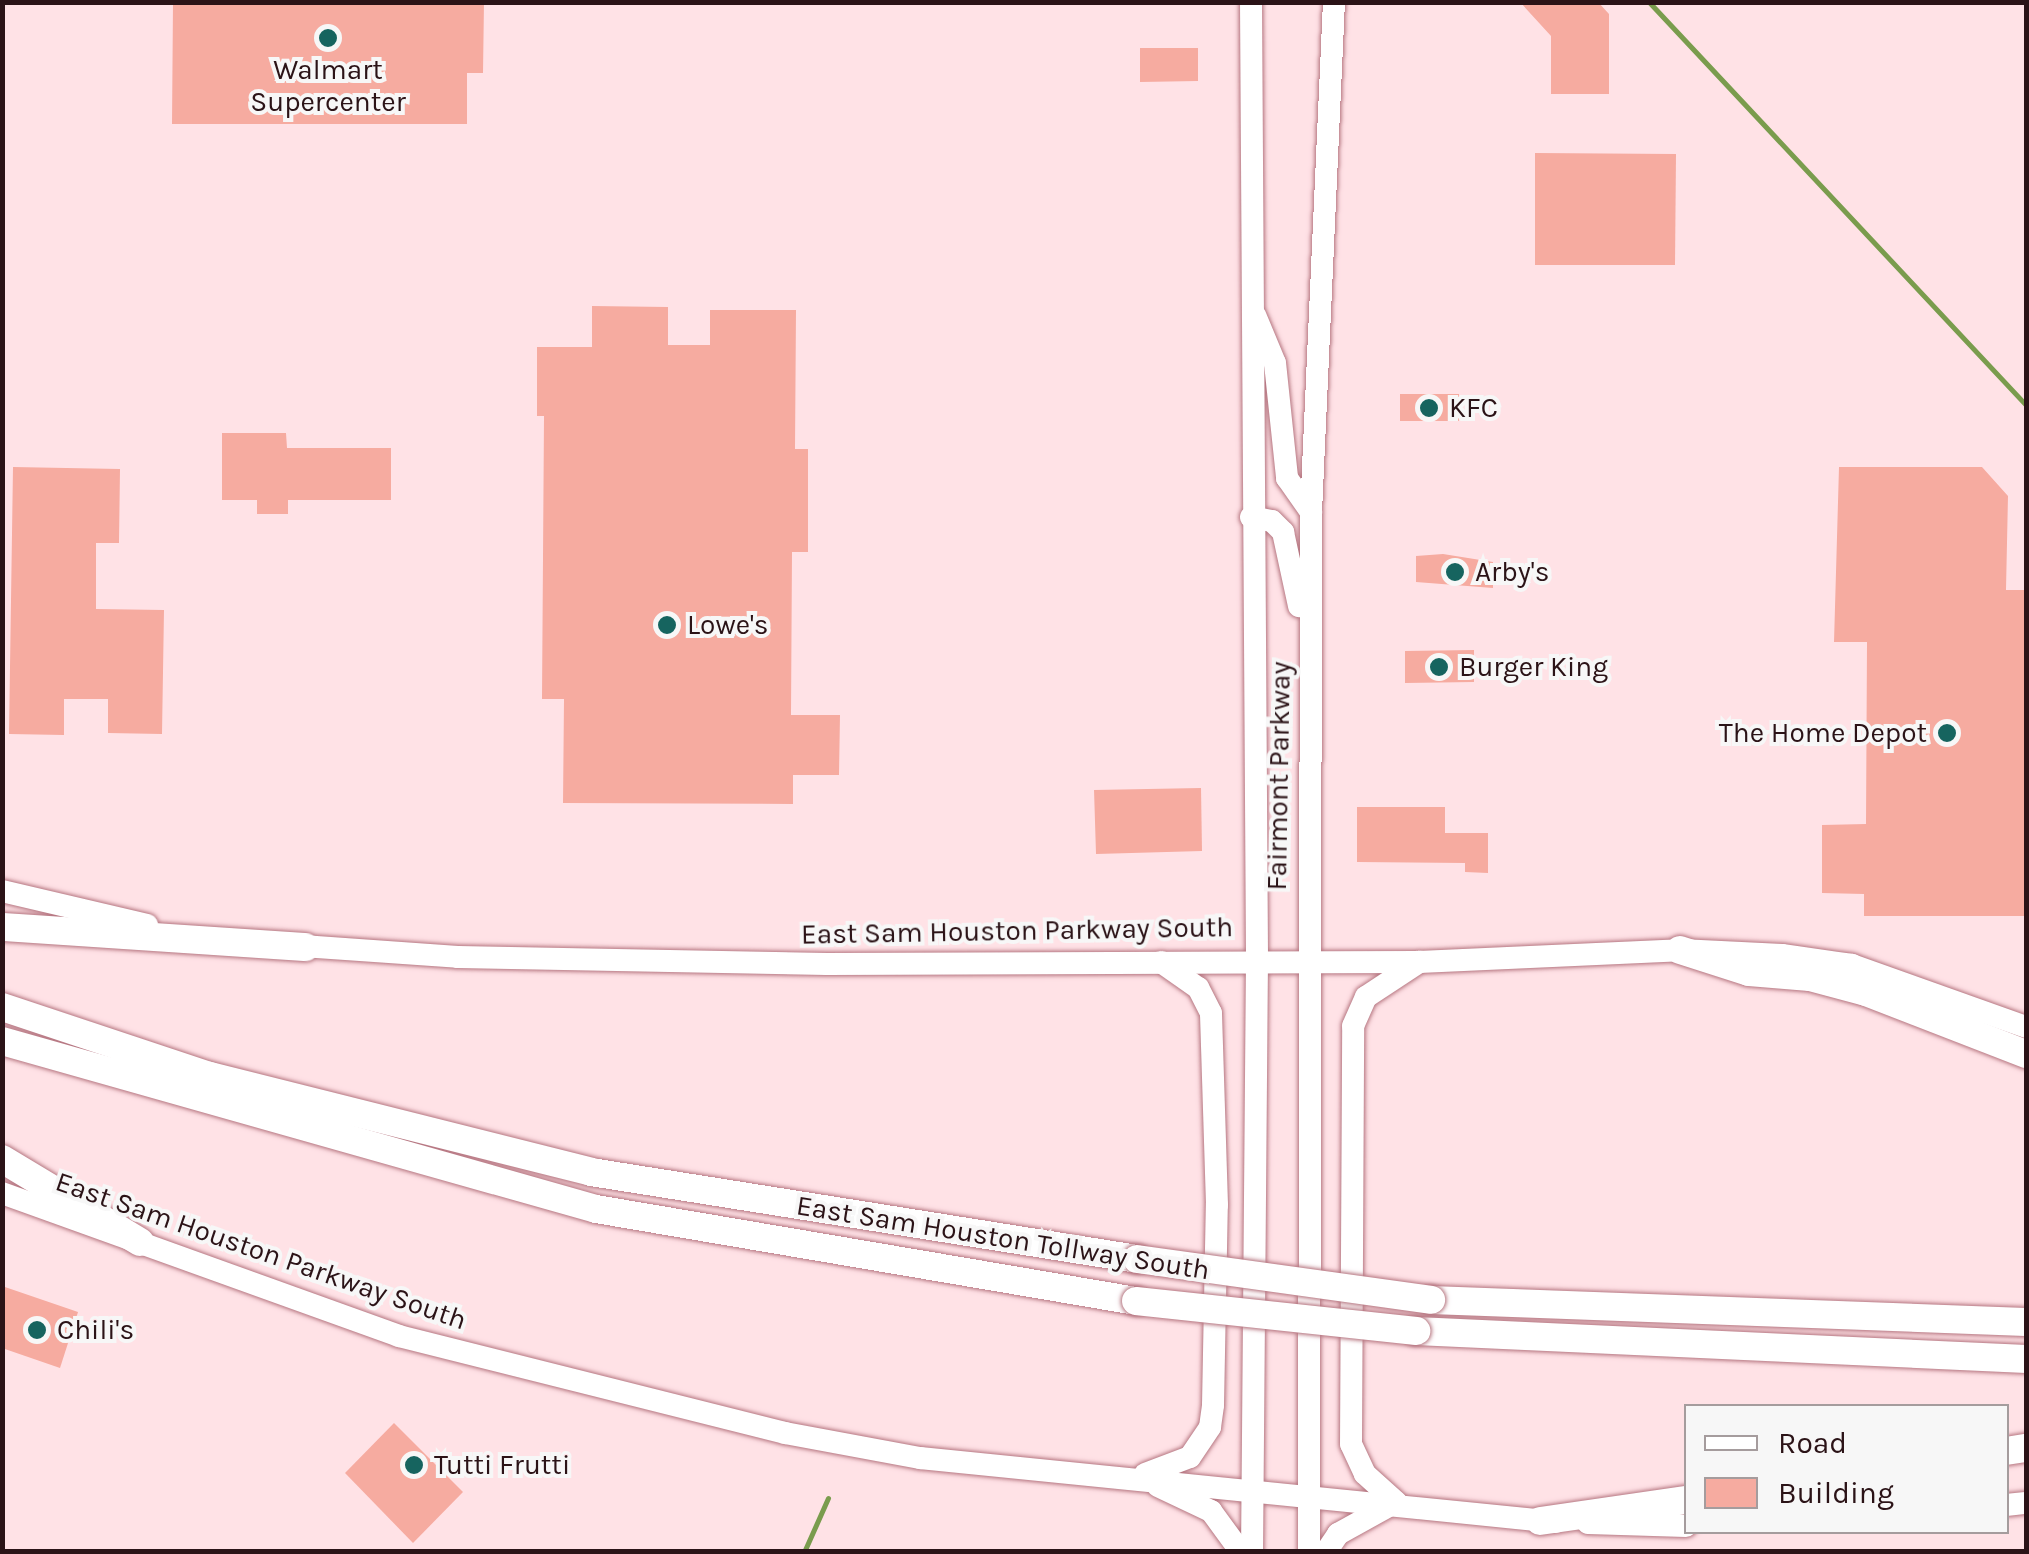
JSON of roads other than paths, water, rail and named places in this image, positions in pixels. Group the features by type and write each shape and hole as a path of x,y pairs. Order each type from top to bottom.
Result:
{"highway":[{"path":"2,927 304,947"},
{"path":"1680,950 1749,972 1810,977 1866,992 2026,1054"},
{"name":"East Sam Houston Tollway South","path":"2,1007 210,1076 590,1172 1137,1259 1431,1300 2026,1322"},
{"name":"East Sam Houston Tollway South","path":"2,1041 596,1209 1136,1301 1416,1331 2026,1359"},
{"path":"2,1160 140,1242"},
{"path":"1540,1521 1684,1500"}],"main road":[{"name":"Fairmont Parkway","path":"1251,2 1251,517 1257,958 1252,1552"},
{"path":"1324,2 1333,56"},
{"name":"Fairmont Parkway","path":"1308,1552 1311,512 1334,2"},
{"path":"1250,302 1275,363 1287,478 1311,512"},
{"path":"1251,517 1272,521 1290,548 1310,684"},
{"name":"East Sam Houston Parkway South","path":"2,891 123,922 304,947 623,960 1160,962 1257,958 1419,962 1680,950 1852,964 2026,1027"},
{"path":"1137,1476 1190,1457 1210,1427 1214,1405 1217,1205 1211,1012 1198,988 1160,962"},
{"path":"1326,1552 1338,1534 1396,1502 1365,1474 1350,1444 1353,1026 1366,997 1419,962"},
{"name":"East Sam Houston Parkway South","path":"2,1194 399,1336 785,1433 920,1458 1137,1476 1310,1498 1396,1502 1540,1521 1684,1526"},
{"path":"1137,1476 1211,1511 1241,1552"}],"waterway":[{"path":"1649,2 2026,405"},
{"path":"804,1552 828,1498"}],"place":[{"name":"Walmart Supercenter","path":"328,38"},
{"name":"KFC","path":"1429,408"},
{"name":"Arby's","path":"1455,572"},
{"name":"Lowe's","path":"667,625"},
{"name":"Burger King","path":"1439,667"},
{"name":"The Home Depot","path":"1947,733"},
{"name":"Chili's","path":"37,1330"},
{"name":"Tutti Frutti","path":"414,1465"}]}
